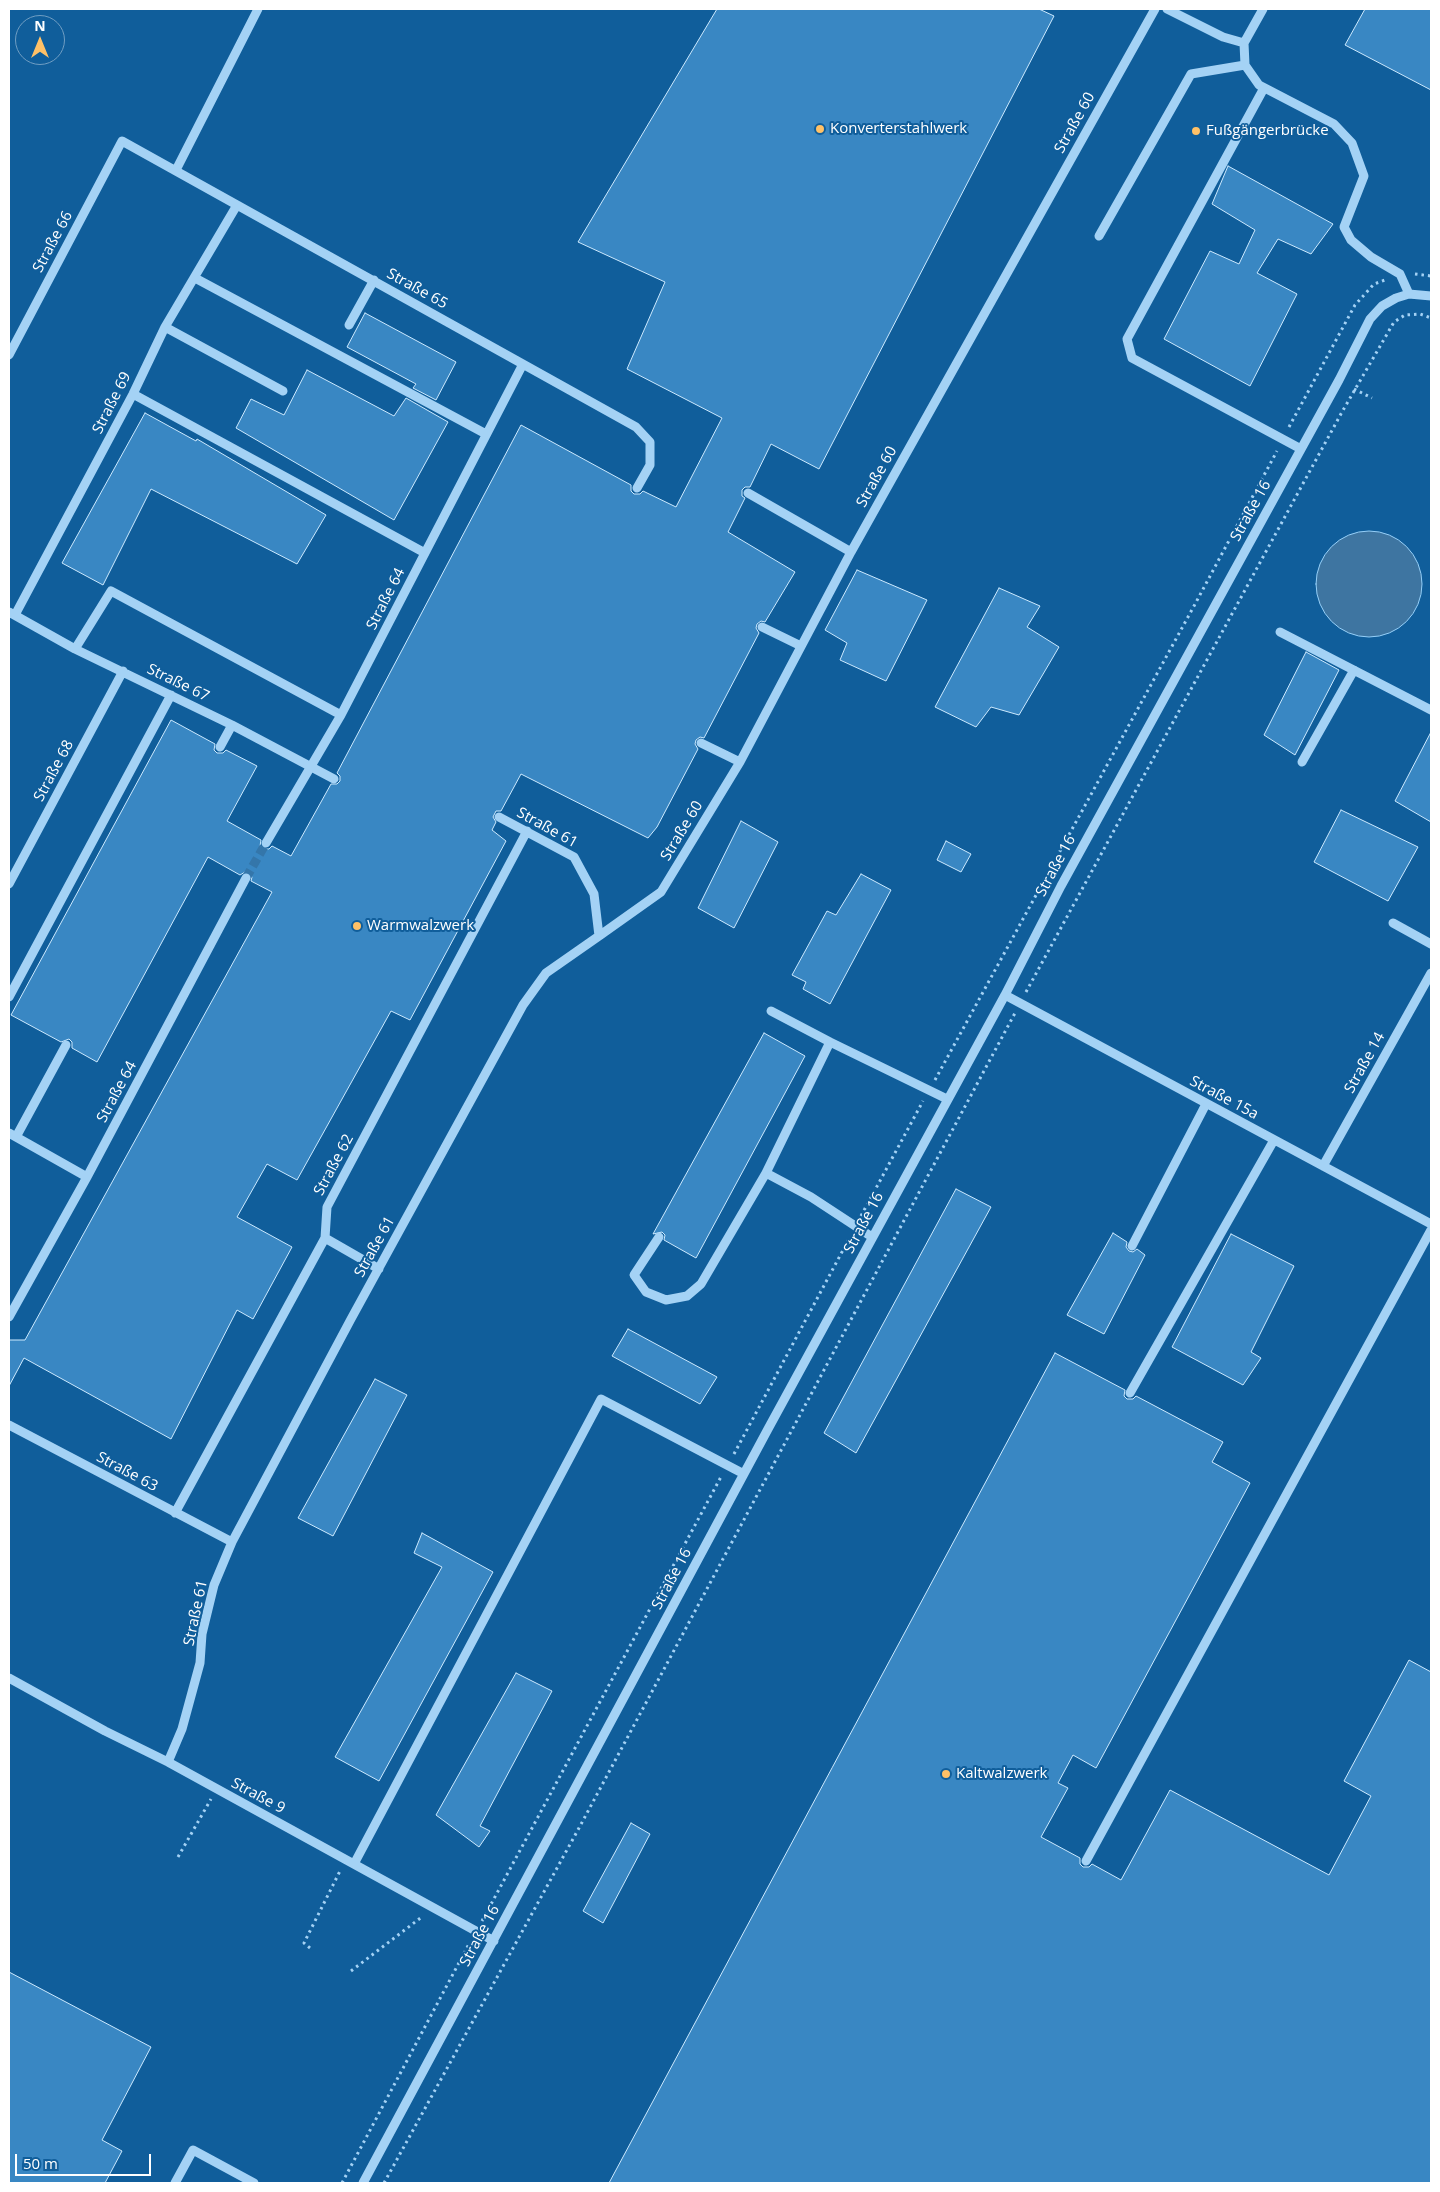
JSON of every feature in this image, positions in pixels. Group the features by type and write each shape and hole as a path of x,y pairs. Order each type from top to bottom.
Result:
{"street":[{"path":"176,170 258,9"},
{"name":"Straße 60","path":"599,936 661,892 740,762 851,552 1155,9"},
{"path":"1167,9 1224,37 1244,43"},
{"path":"1263,9 1244,43 1245,65 1264,88 1334,124 1352,143 1364,176 1344,226 1351,240 1371,257 1400,274 1410,294 1431,296"},
{"path":"1099,236 1190,74 1245,65"},
{"path":"1264,88 1127,338 1132,358 1301,449"},
{"name":"Straße 65","path":"122,141 636,427 650,442 650,465 637,488"},
{"name":"Straße 66","path":"9,355 122,141"},
{"name":"Straße 69","path":"12,614 133,394 165,327 237,205"},
{"path":"194,278 486,434"},
{"path":"349,325 374,280"},
{"name":"Straße 16","path":"363,2183 872,1237 1005,995 1061,886 1340,380 1370,320 1382,306 1396,298 1410,294"},
{"path":"165,327 283,391"},
{"name":"Straße 64","path":"266,843 341,715 523,364"},
{"path":"133,394 425,553"},
{"path":"748,493 851,552"},
{"path":"75,649 111,591 341,715"},
{"name":"Straße 67","path":"12,614 75,649 232,724 334,779"},
{"path":"762,627 801,646"},
{"path":"1280,632 1431,710"},
{"path":"1302,762 1354,670"},
{"name":"Straße 68","path":"9,884 123,671"},
{"path":"9,997 171,695"},
{"path":"220,747 232,724"},
{"path":"701,743 740,762"},
{"name":"Straße 61","path":"168,1762 182,1729 200,1663 202,1634 214,1585 232,1542 523,1005 546,973 599,936 594,894 574,857 499,817"},
{"name":"Straße 62","path":"175,1513 325,1238 328,1207 527,831"},
{"name":"Straße 64","path":"9,1317 86,1178 246,878"},
{"path":"1393,923 1431,944"},
{"name":"Straße 14","path":"1323,1166 1431,973"},
{"name":"Straße 15a","path":"1005,995 1431,1224"},
{"path":"770,1011 947,1099"},
{"path":"659,1237 634,1275 646,1292 666,1300 687,1296 701,1284 766,1173 830,1042"},
{"path":"66,1045 12,1135 86,1178"},
{"path":"1132,1246 1206,1104"},
{"path":"1130,1393 1274,1140"},
{"path":"766,1173 812,1197 872,1237"},
{"path":"1086,1861 1431,1230"},
{"path":"325,1238 379,1269"},
{"path":"350,1862 601,1399 744,1474"},
{"name":"Straße 63","path":"9,1425 232,1542"},
{"name":"Straße 9","path":"9,1678 105,1731 168,1762 494,1941"},
{"path":"175,2183 193,2150 254,2183"}],"path":[{"path":"342,2183 929,1091 1190,615 1355,305 1374,284 1400,274 1424,274 1431,276"},
{"path":"384,2183 579,1828 1020,1003 1342,412 1394,322 1405,315 1420,314 1431,318"},
{"path":"178,1857 216,1789"},
{"path":"310,1948 304,1943 350,1862"},
{"path":"351,1971 434,1908"}],"water":[{"path":"1369,531 1389,535 1407,546 1418,564 1422,584 1418,604 1407,622 1389,633 1369,637 1349,633 1331,622 1320,604 1316,584 1320,564 1331,546 1349,535"}],"building":[{"path":"717,9 1039,9 1054,16 819,469 771,444 750,487 745,487 742,490 742,496 745,498 728,532 795,572 765,622 761,621 757,624 756,628 759,633 704,738 700,737 696,740 695,744 698,749 657,827 648,838 521,774 501,811 496,811 493,817 496,822 492,830 506,841 410,1020 391,1011 297,1180 267,1164 237,1217 292,1247 253,1319 237,1310 171,1439 24,1358 9,1386 9,1340 25,1340 272,892 251,881 252,877 249,873 245,872 240,875 208,857 97,1062 72,1048 72,1042 69,1039 61,1042 11,1015 171,720 215,744 214,750 217,753 223,753 226,750 257,766 227,821 261,840 260,846 263,849 269,849 272,846 291,856 331,784 337,784 340,781 340,776 337,773 521,425 631,485 631,491 634,494 640,494 643,491 676,507 722,418 627,369 665,282 578,242"},
{"path":"1365,9 1431,9 1431,90 1345,45"},
{"path":"1228,166 1333,224 1311,254 1278,239 1257,273 1297,294 1250,386 1164,339 1210,251 1239,264 1255,230 1212,204"},
{"path":"365,313 456,362 436,400 413,388 416,384 347,347"},
{"path":"307,370 394,416 406,398 448,422 394,520 236,428 251,399 284,415"},
{"path":"145,413 196,441 197,439 326,515 297,564 151,489 103,585 62,563"},
{"path":"857,570 927,600 886,681 840,660 847,643 825,630"},
{"path":"999,588 1040,606 1027,627 1059,647 1019,715 991,707 976,727 935,707"},
{"path":"1306,652 1339,670 1295,755 1264,735"},
{"path":"1431,732 1431,822 1395,801"},
{"path":"1341,810 1418,847 1388,901 1314,862"},
{"path":"741,821 778,842 734,928 698,908"},
{"path":"946,841 971,854 961,872 937,860"},
{"path":"861,874 891,890 830,1004 803,989 806,982 792,975 827,911 836,915"},
{"path":"764,1033 805,1056 696,1258 664,1240 665,1235 662,1232 653,1234"},
{"path":"956,1189 991,1207 856,1453 824,1433"},
{"path":"1113,1233 1127,1242 1126,1247 1129,1251 1133,1252 1137,1249 1145,1255 1104,1334 1067,1315"},
{"path":"1231,1234 1294,1266 1251,1352 1261,1358 1243,1385 1172,1347"},
{"path":"628,1329 717,1377 700,1404 612,1356"},
{"name":"Kaltwalzwerk","path":"1055,1353 1125,1390 1124,1396 1127,1399 1133,1399 1136,1396 1223,1442 1212,1462 1250,1483 1096,1768 1073,1755 1058,1783 1068,1788 1041,1837 1080,1858 1080,1864 1083,1867 1089,1867 1092,1864 1121,1880 1170,1790 1329,1875 1371,1796 1344,1781 1409,1660 1431,1672 1431,2183 609,2183"},
{"path":"375,1379 407,1395 333,1536 298,1518"},
{"path":"422,1533 493,1572 379,1781 335,1757 442,1567 414,1553"},
{"path":"516,1673 552,1691 480,1826 490,1831 479,1847 436,1815"},
{"path":"631,1823 650,1834 603,1923 583,1911"},
{"path":"9,1972 151,2047 102,2140 122,2151 105,2183 9,2183"}],"tunnel":[{"path":"246,878 266,843"}],"place":[{"name":"Konverterstahlwerk","path":"820,129"},
{"name":"Fußgängerbrücke","path":"1196,131"},
{"name":"Warmwalzwerk","path":"357,926"},
{"name":"Kaltwalzwerk","path":"946,1774"}]}
